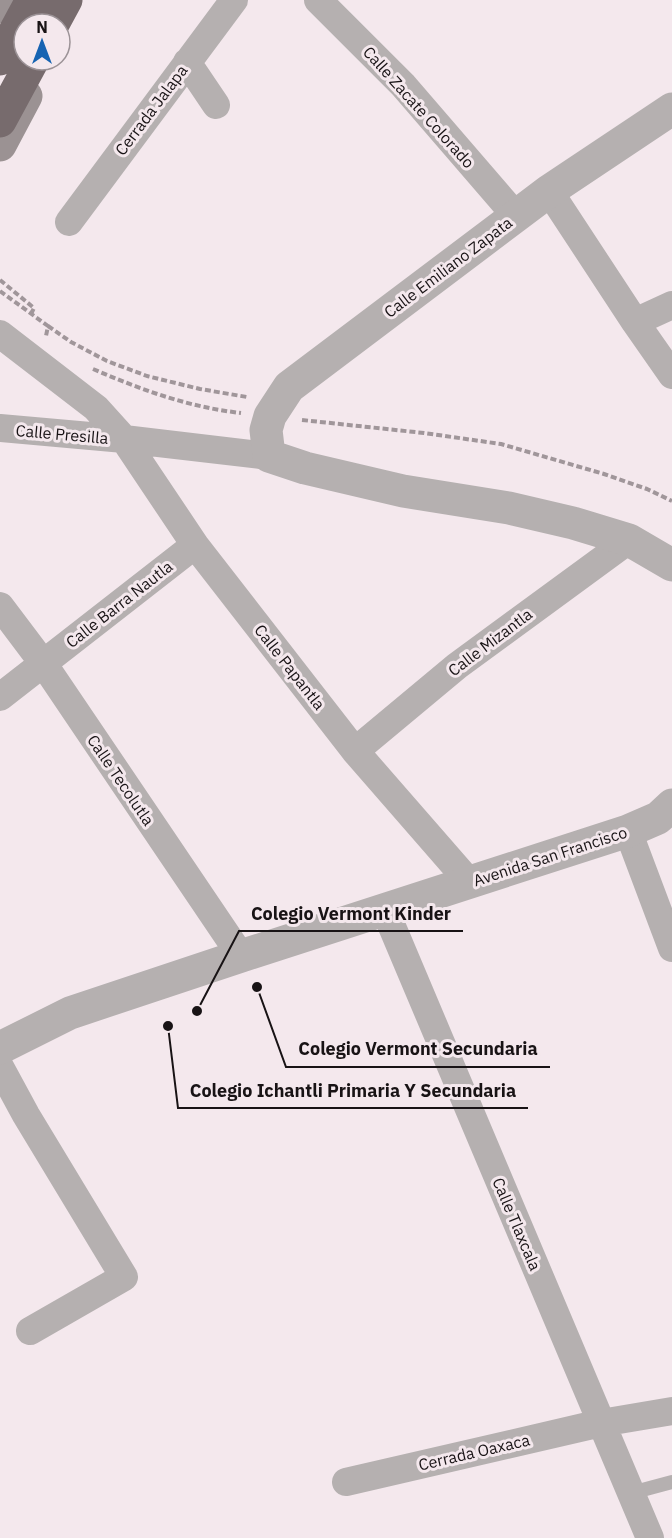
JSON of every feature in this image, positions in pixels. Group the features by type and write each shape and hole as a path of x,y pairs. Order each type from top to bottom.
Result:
{"highway":[{"path":"0,59 32,0"},
{"path":"0,121 27,72"}],"main road":[{"path":"0,7 4,0"},
{"path":"0,145 39,72"}],"street":[{"name":"Cerrada Jalapa","path":"69,222 234,0"},
{"name":"Calle Zacate Colorado","path":"318,0 404,85 516,216"},
{"path":"187,62 216,105"},
{"name":"Calle Emiliano Zapata","path":"269,456 266,430 270,416 292,410 289,387 549,191 672,109"},
{"path":"549,191 672,375"},
{"path":"635,322 672,305"},
{"name":"Calle Papantla","path":"0,334 96,408 124,439 195,545 355,751 470,883"},
{"name":"Calle Presilla","path":"0,428 124,439 269,456"},
{"path":"269,456 305,468 403,490 509,508 573,524 629,540 672,565"},
{"name":"Calle Mizantla","path":"355,751 457,666 629,540"},
{"name":"Calle Barra Nautla","path":"0,697 195,545"},
{"name":"Calle Tecolutla","path":"0,606 42,663 240,956"},
{"name":"Avenida San Francisco","path":"0,1048 70,1013 628,831 668,813"},
{"path":"628,831 672,948"},
{"name":"Calle Tlaxcala","path":"385,910 650,1538"},
{"path":"0,1067 26,1115 124,1277 30,1332"},
{"name":"Cerrada Oaxaca","path":"346,1482 601,1423 672,1411"}],"lane":[{"path":"631,1493 672,1482"}],"path":[{"path":"0,280 34,308 31,314"},
{"path":"0,291 71,342 107,361 147,376 292,410 501,444 604,474 647,489 672,501"},
{"path":"39,338 45,342 48,326"},
{"path":"87,366 160,396 228,411"}],"place":[{"name":"Colegio Vermont Secundaria","path":"257,987"},
{"name":"Colegio Vermont Kinder","path":"197,1011"},
{"name":"Colegio Ichantli Primaria Y Secundaria","path":"168,1026"}]}
